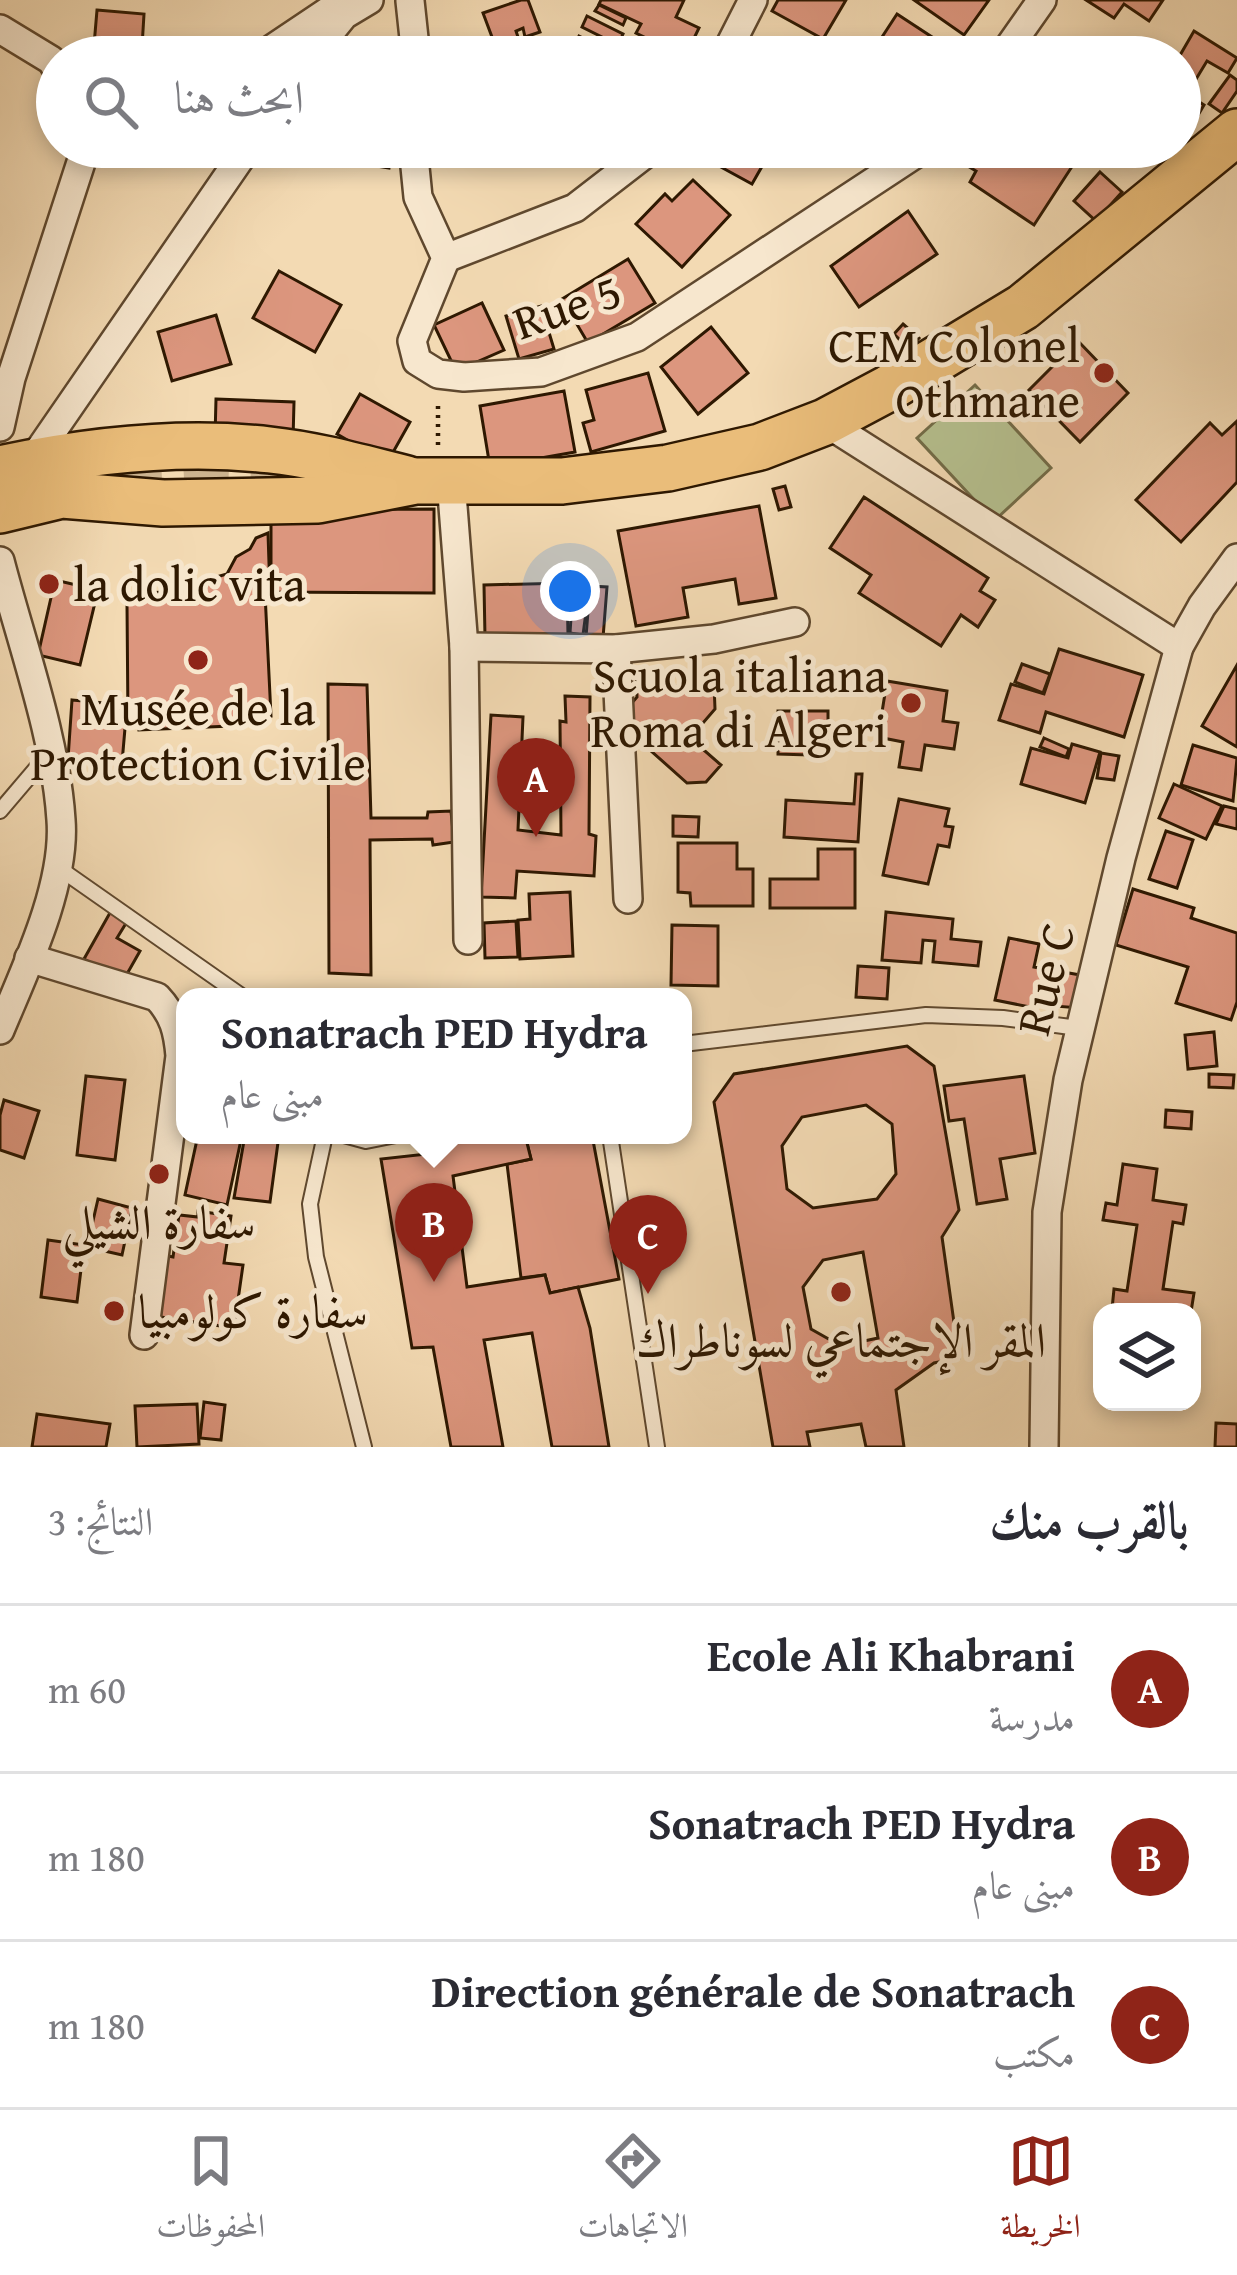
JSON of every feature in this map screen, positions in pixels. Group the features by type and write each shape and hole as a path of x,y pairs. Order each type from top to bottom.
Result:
{"main road":[{"path":"1201,136 1237,103"},
{"path":"1201,162 1237,132"},
{"path":"1064,274 1079,250 1167,168"},
{"path":"1023,307 1193,168"},
{"path":"0,510 62,495 143,502 318,500 435,481 562,481 668,468 760,447 825,422 1144,243 1237,171"},
{"path":"15,466 146,451 266,449 435,481"},
{"path":"143,502 146,451"}],"street":[{"path":"291,36 345,0"},
{"path":"324,36 369,0"},
{"path":"386,0 396,4 410,0 414,36"},
{"path":"735,36 753,0"},
{"path":"1017,36 1042,0"},
{"path":"0,29 36,51"},
{"path":"0,427 11,378 79,168"},
{"path":"0,500 15,466 233,168"},
{"name":"Rue 5","path":"415,168 418,197 446,258 412,341 417,361 438,374 464,377 541,372 637,337 894,168"},
{"path":"446,258 575,208 627,168"},
{"path":"825,422 1180,647"},
{"path":"435,481 464,647 468,940"},
{"name":"Rue C","path":"1044,1447 1047,1212 1078,1028 1180,647 1237,558"},
{"path":"0,561 51,752 62,823 56,866 29,958 0,1030"},
{"path":"464,647 616,649 714,639 795,622"},
{"path":"616,649 628,899"},
{"path":"29,958 157,997 170,1011 176,1030"},
{"path":"144,1335 176,1087"}],"lane":[{"path":"0,811 51,752"},
{"path":"56,866 230,988"},
{"path":"692,1043 926,1015 1078,1028"},
{"path":"323,1144 310,1204 316,1257 364,1447"},
{"path":"611,1144 657,1447"}],"path":[{"path":"435,481 438,374"}],"green space":[{"path":"975,385 1051,468 994,521 917,438"}],"building":[{"path":"528,0 540,32 525,36 523,28 516,31 518,36 492,36 483,13"},
{"path":"601,0 684,0 676,17 699,28 695,36 642,36 636,33 641,24 599,4"},
{"path":"778,0 846,0 825,36 772,11"},
{"path":"914,0 989,0 964,35"},
{"path":"1086,0 1163,0 1149,21 1124,4 1114,18"},
{"path":"599,5 626,18 623,25 595,11"},
{"path":"97,10 144,14 143,36 95,36"},
{"path":"897,14 930,36 883,36"},
{"path":"587,16 623,34 600,36 582,27"},
{"path":"1194,31 1237,58 1228,73 1207,61 1201,71 1201,36 1191,36"},
{"path":"1230,75 1237,80 1237,91 1222,113 1209,104"},
{"path":"723,168 761,168 752,184"},
{"path":"971,168 1071,168 1034,225 970,182 976,171"},
{"path":"1100,172 1122,192 1096,221 1074,201"},
{"path":"693,180 730,215 682,267 636,224 665,194 672,201"},
{"path":"908,211 937,254 859,307 831,266"},
{"path":"628,259 655,303 588,343 562,299"},
{"path":"279,271 341,305 315,352 253,318"},
{"path":"482,303 504,350 456,371 434,325"},
{"path":"541,306 554,349 519,359 506,316"},
{"path":"216,315 231,364 172,381 158,332"},
{"path":"903,324 919,338 909,349 894,334"},
{"path":"711,327 748,373 698,414 661,367"},
{"path":"1078,341 1128,393 1080,442 1029,390"},
{"path":"648,373 665,431 591,452 583,423 594,420 586,390"},
{"path":"564,391 575,452 490,467 480,406"},
{"path":"360,394 410,422 387,463 337,434"},
{"path":"216,399 294,402 293,440 215,437"},
{"path":"1237,421 1237,482 1181,542 1136,500 1210,423 1222,435"},
{"path":"785,486 791,507 779,510 773,489"},
{"path":"864,497 988,578 980,591 995,600 978,627 961,615 941,646 859,593 871,575 830,548"},
{"path":"759,506 776,598 739,604 735,579 683,588 688,617 636,626 618,531"},
{"path":"434,509 434,593 271,592 271,510"},
{"name":"Musée de la Protection Civile","path":"268,533 270,593 265,593 271,716 253,717 254,725 139,730 139,721 128,722 127,604 136,602 136,593 205,591 209,579 227,574 236,557"},
{"path":"55,580 98,590 80,665 38,655"},
{"path":"567,583 568,636 485,637 484,585"},
{"path":"590,586 607,587 603,638 586,637"},
{"path":"573,587 589,589 583,635 570,633"},
{"path":"1059,649 1143,675 1124,737 1046,712 1040,733 999,720 1011,684 1044,694"},
{"path":"1022,664 1050,674 1043,693 1015,682"},
{"path":"1237,665 1237,747 1202,726"},
{"path":"697,670 714,684 715,709 690,738 721,765 706,782 687,783 632,734 631,704 637,697 636,673 654,672 654,687 683,686"},
{"path":"887,681 947,691 943,721 958,723 954,749 925,745 921,770 899,767 903,742 878,737"},
{"path":"328,684 367,685 371,818 427,818 428,812 451,811 454,842 370,840 371,975 329,973"},
{"path":"565,696 590,697 589,834 596,836 594,876 517,871 515,898 481,897 491,715 523,717 518,830 561,835 560,721 566,722"},
{"path":"72,700 127,705 122,763 68,759"},
{"path":"778,711 828,711 828,743 809,743 809,755 778,754"},
{"path":"1044,738 1069,749 1066,757 1040,747"},
{"path":"1072,744 1100,752 1085,803 1021,784 1031,748 1068,758"},
{"path":"1193,745 1237,758 1233,801 1181,785"},
{"path":"1101,753 1119,756 1114,780 1097,778"},
{"path":"856,774 862,774 858,842 784,837 786,800 854,804"},
{"path":"1174,784 1222,806 1206,839 1159,818"},
{"path":"899,799 949,809 945,826 953,827 949,847 938,845 928,884 883,875"},
{"path":"1224,806 1237,809 1237,829 1216,824"},
{"path":"673,816 699,817 698,837 673,836"},
{"path":"1166,831 1193,840 1177,888 1149,879"},
{"path":"678,843 737,843 737,869 753,869 753,906 691,906 690,893 678,892"},
{"path":"818,849 855,849 855,908 770,908 770,879 818,879"},
{"path":"1133,889 1194,908 1191,918 1237,933 1237,1002 1231,1020 1176,1003 1188,967 1116,945"},
{"path":"570,892 573,956 520,959 518,920 530,919 529,894"},
{"path":"111,911 128,920 117,938 140,951 123,981 84,959"},
{"path":"886,912 953,919 951,939 981,942 978,966 933,962 935,941 923,940 921,963 882,960"},
{"path":"516,921 518,957 485,958 484,923"},
{"path":"672,925 718,926 718,986 671,985"},
{"path":"1009,938 1039,944 1034,967 1044,969 1035,1008 995,1000"},
{"path":"858,966 889,968 887,999 856,997"},
{"path":"1046,969 1086,976 1080,1008 1040,1005"},
{"path":"1214,1032 1217,1066 1188,1069 1185,1035"},
{"path":"907,1046 934,1066 959,1210 942,1237 959,1358 934,1363 896,1390 904,1447 866,1447 861,1424 807,1432 810,1447 773,1447 714,1102 734,1074","holes":["866,1105 892,1124 896,1174 877,1199 813,1208 787,1189 782,1146 802,1117","863,1252 878,1338 841,1346 811,1329 803,1287 823,1260"]},
{"path":"1209,1074 1234,1075 1233,1088 1209,1087"},
{"path":"86,1076 125,1080 115,1160 77,1155"},
{"path":"1024,1076 1035,1153 1000,1159 1007,1199 977,1204 964,1119 949,1121 944,1086"},
{"path":"4,1100 39,1111 24,1158 0,1150"},
{"path":"1166,1110 1192,1112 1191,1129 1165,1127"},
{"path":"196,1144 240,1144 227,1205 185,1195"},
{"path":"243,1144 278,1144 270,1202 234,1198"},
{"path":"425,1144 527,1144 531,1159 453,1176 467,1287 545,1275 550,1293 578,1287 590,1328 609,1447 552,1447 532,1333 484,1340 503,1447 451,1447 433,1347 412,1348 381,1159 427,1154"},
{"path":"527,1144 594,1144 619,1279 550,1293 545,1275 521,1278 507,1164 531,1159"},
{"path":"1123,1164 1157,1169 1153,1200 1186,1205 1183,1224 1173,1222 1163,1289 1194,1293 1192,1303 1113,1303 1114,1289 1127,1291 1137,1225 1103,1220 1106,1203 1117,1205"},
{"path":"98,1199 132,1208 122,1255 87,1247"},
{"path":"198,1211 231,1216 224,1263 243,1265 234,1328 154,1316 163,1255 173,1257 179,1215 198,1217"},
{"path":"48,1240 84,1245 77,1302 41,1297"},
{"path":"204,1402 225,1405 221,1440 200,1438"},
{"path":"197,1404 199,1444 137,1447 135,1406"},
{"path":"37,1414 110,1424 106,1447 32,1447"},
{"path":"1216,1423 1237,1424 1237,1447 1215,1447"}],"tunnel":[{"path":"50,482 200,473 350,478"}],"place":[{"name":"CEM Colonel Othmane","path":"1104,373"},
{"name":"la dolic vita","path":"49,584"},
{"name":"Musée de la Protection Civile","path":"198,660"},
{"name":"Scuola italiana Roma di Algeri","path":"911,703"},
{"name":"Ecole Ali Khabrani","path":"536,837"},
{"name":"سفارة الشيلي","path":"159,1174"},
{"name":"Sonatrach PED Hydra","path":"434,1282"},
{"name":"المقر الإجتماعي لسوناطراك","path":"841,1292"},
{"name":"Direction générale de Sonatrach","path":"648,1294"},
{"name":"سفارة كولومبيا","path":"114,1311"}]}
